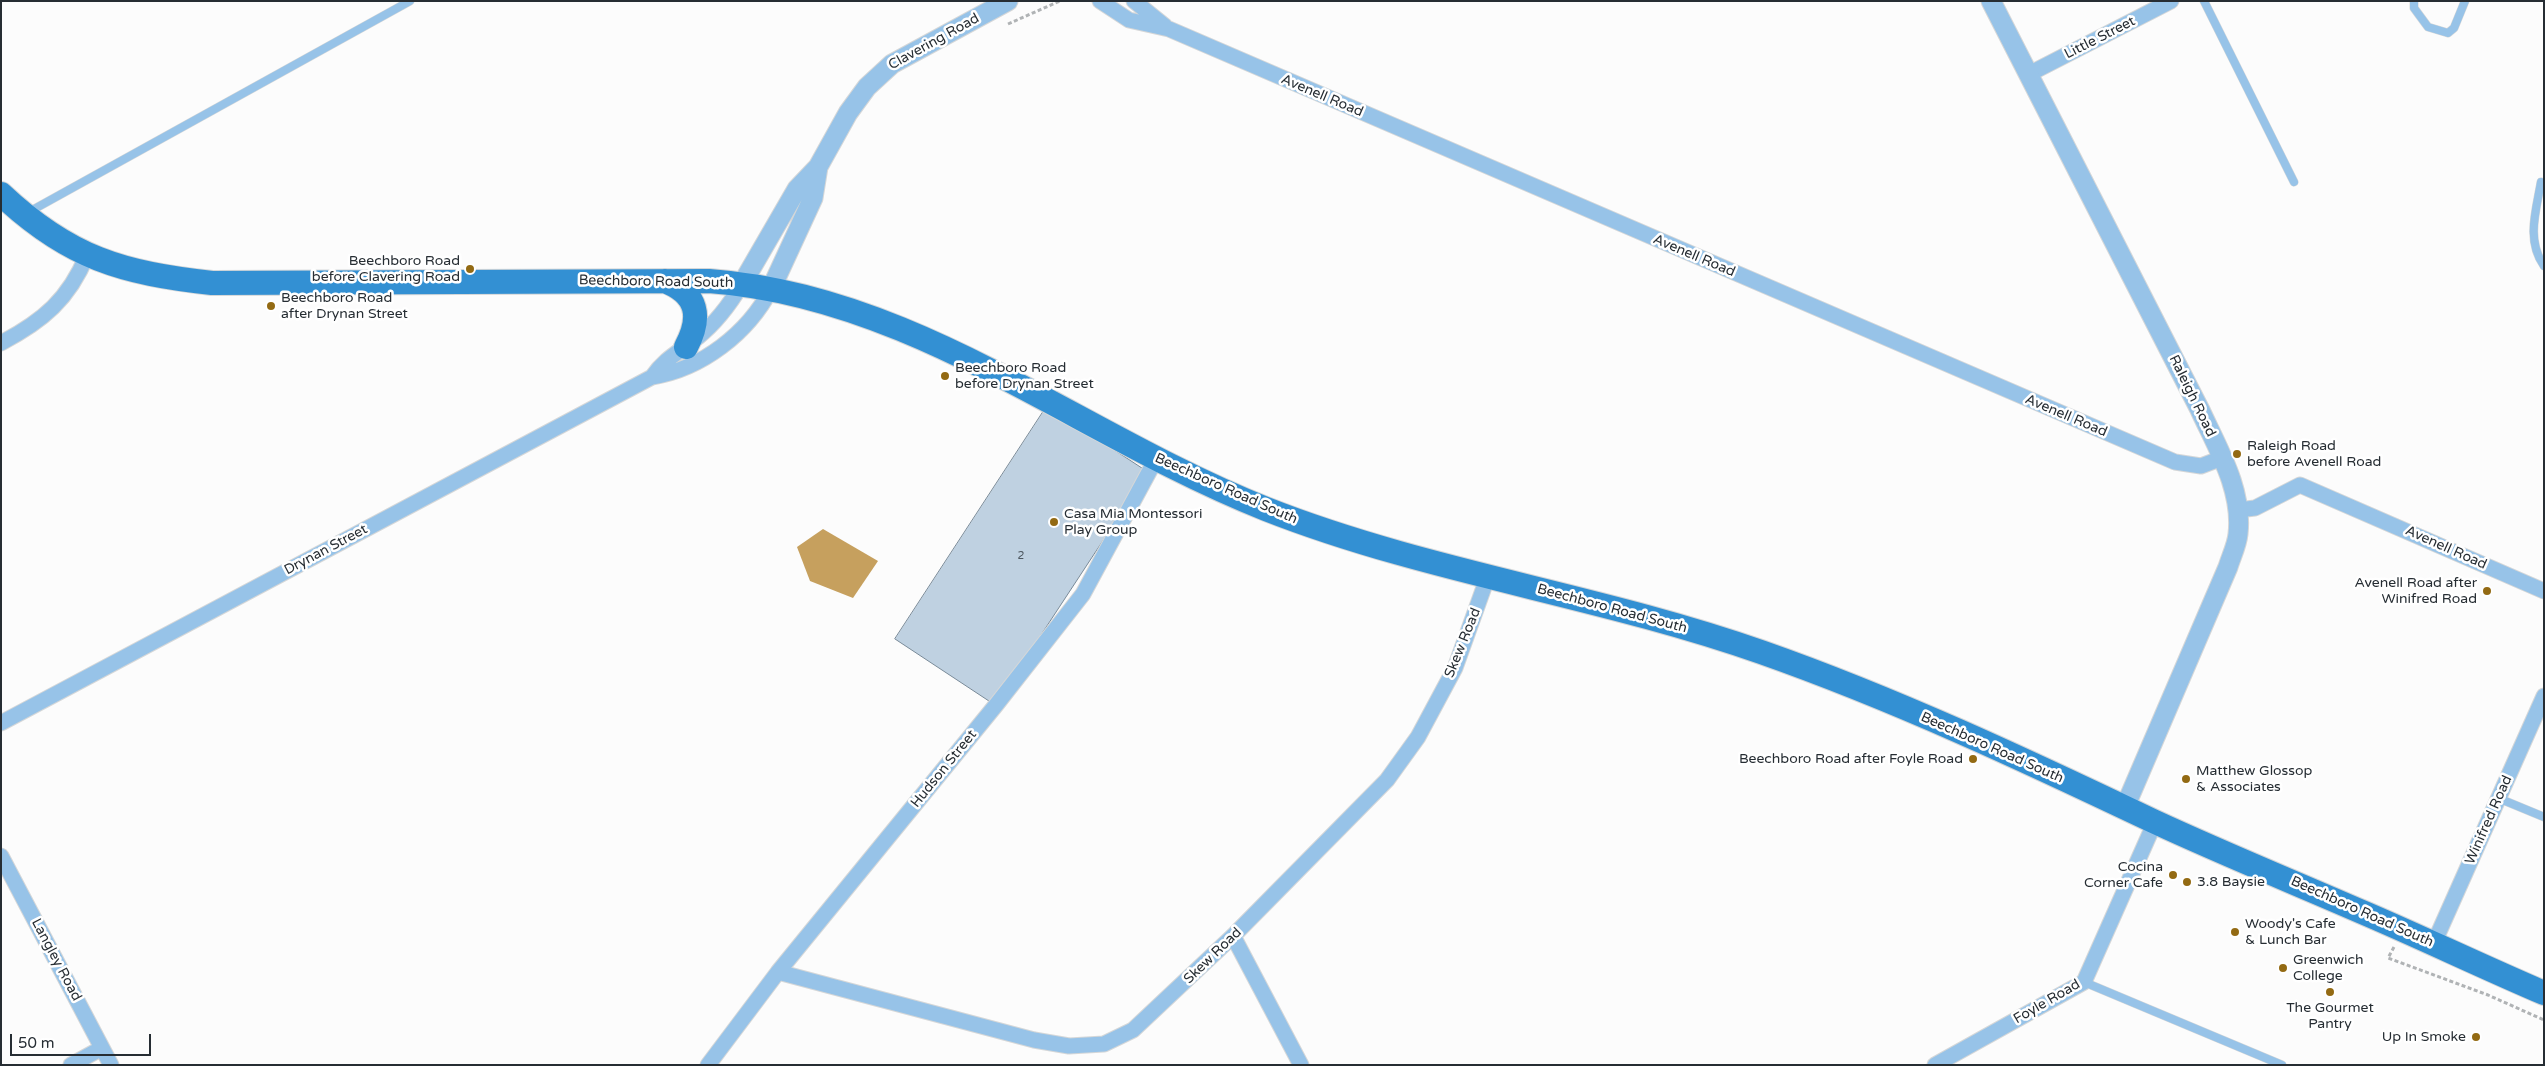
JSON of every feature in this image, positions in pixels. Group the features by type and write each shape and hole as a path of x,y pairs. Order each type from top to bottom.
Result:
{"main road":[{"name":"Beechboro Road South","path":"1,194 23,215 56,238 87,255 125,270 164,278 212,283 664,281 742,284 834,303 963,356 1156,459 1239,498 1302,523 1488,576 1682,627 1759,652 1861,690 2155,822 2544,992"},
{"path":"664,281 677,286 693,303 696,317 694,332 686,347"}],"street":[{"name":"Clavering Road","path":"742,284 797,189 818,167 848,113 879,75 917,50 1008,1"},
{"name":"Avenell Road","path":"1100,1 1129,20 1169,29 2175,462 2201,466 2222,458"},
{"name":"Avenell Road","path":"1134,1 1169,29"},
{"name":"Raleigh Road","path":"1992,1 2222,458 2229,474 2238,510 2238,535 2228,567 2125,807"},
{"name":"Little Street","path":"2029,74 2171,1"},
{"name":"Clavering Road","path":"771,289 813,198 818,167"},
{"path":"1,343 43,317 58,303 73,283 87,255"},
{"name":"Drynan Street","path":"652,377 662,362 686,347 725,311 742,284"},
{"name":"Drynan Street","path":"1,723 652,377 679,371 726,344 746,326 762,306 771,289"},
{"name":"Hudson Street","path":"708,1065 778,972 996,706 1082,594 1156,459"},
{"name":"Avenell Road","path":"2238,510 2255,508 2300,485 2544,591"},
{"name":"Skew Road","path":"778,972 1034,1040 1069,1046 1104,1044 1132,1030 1233,936 1387,780 1418,738 1455,668 1488,576"},
{"name":"Winifred Road","path":"2434,943 2544,696"},
{"name":"Foyle Road","path":"1935,1065 2084,982 2155,822"},
{"name":"Langley Road","path":"1,856 111,1065"},
{"path":"1233,936 1300,1065"},
{"path":"72,1065 102,1048"}],"lane":[{"path":"23,215 410,1"},
{"path":"2204,1 2294,182"},
{"path":"2414,1 2414,8 2428,27 2448,33 2454,28 2465,1"},
{"path":"2541,182 2532,232 2536,256 2544,266"},
{"path":"2498,798 2544,816"},
{"path":"2084,982 2282,1065"}],"path":[{"path":"1004,26 1060,1"},
{"path":"2388,958 2488,995 2544,1020"}],"shaded area":[{"path":"823,529 878,561 853,598 810,581 797,547"}],"building":[{"name":"Casa Mia Montessori Play Group","path":"1047,406 1148,472 995,705 895,639"}],"place":[{"name":"Beechboro Road before Clavering Road","path":"470,269"},
{"name":"Beechboro Road after Drynan Street","path":"271,306"},
{"name":"Beechboro Road before Drynan Street","path":"945,376"},
{"name":"Raleigh Road before Avenell Road","path":"2237,454"},
{"name":"Casa Mia Montessori Play Group","path":"1054,522"},
{"name":"Avenell Road after Winifred Road","path":"2487,591"},
{"name":"Beechboro Road after Foyle Road","path":"1973,759"},
{"name":"Matthew Glossop & Associates","path":"2186,779"},
{"name":"Cocina Corner Cafe","path":"2173,875"},
{"name":"3.8 Baysie","path":"2187,882"},
{"name":"Woody's Cafe & Lunch Bar","path":"2235,932"},
{"name":"Greenwich College","path":"2283,968"},
{"name":"The Gourmet Pantry","path":"2330,992"},
{"name":"Up In Smoke","path":"2476,1037"}]}
